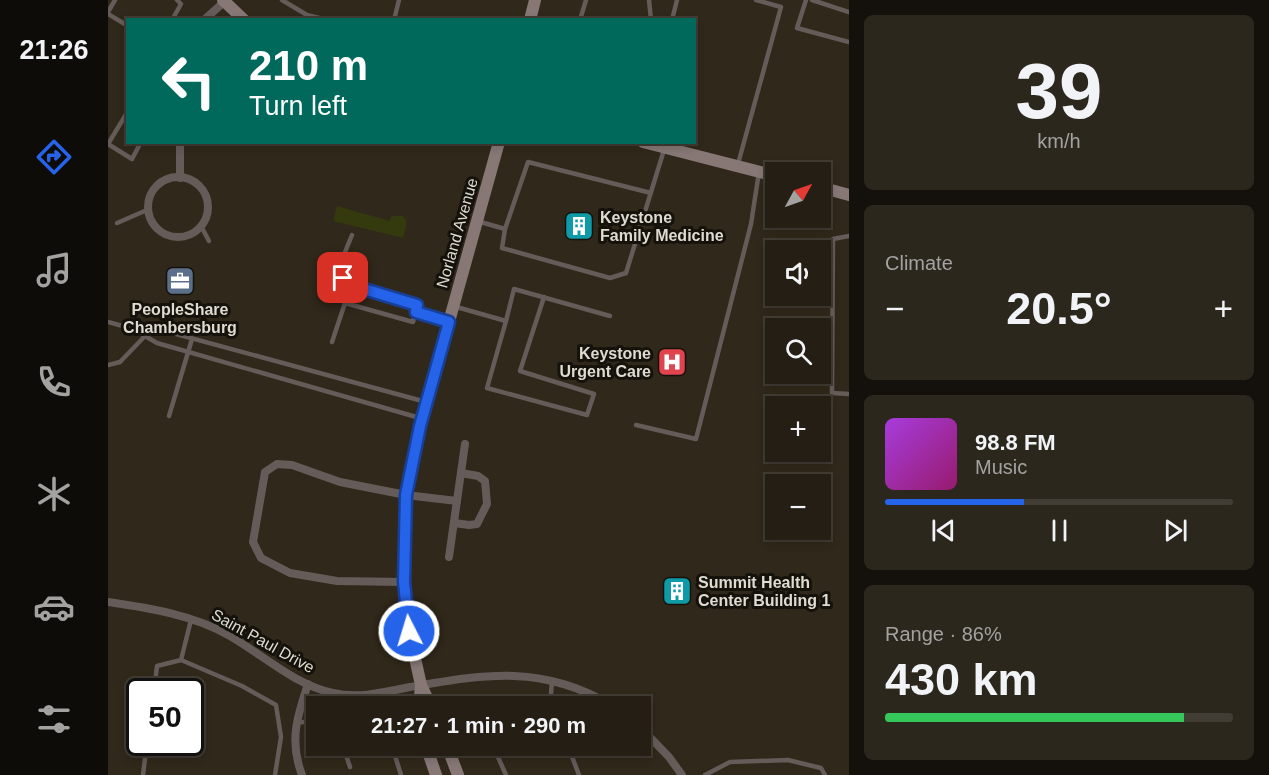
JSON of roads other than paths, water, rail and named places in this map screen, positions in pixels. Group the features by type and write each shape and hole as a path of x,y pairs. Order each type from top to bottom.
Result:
{"main road":[{"path":"224,0 242,18"},
{"path":"530,18 535,0"},
{"name":"Norland Avenue","path":"426,696 421,685 409,631 404,582 406,495 426,402 498,144"},
{"path":"650,144 765,173"},
{"path":"831,191 849,195"},
{"name":"Norland Avenue","path":"420,696 421,685"},
{"path":"429,756 436,775"},
{"path":"451,756 458,775"}],"street":[{"path":"206,18 224,0"},
{"path":"180,144 180,178"},
{"path":"171,178 180,178 196,184 206,200 207,209 201,226 185,236 176,237 158,230 147,210 150,195 155,188 171,178"},
{"path":"449,557 465,444"},
{"path":"404,582 337,581 290,573 261,558 252,542 265,472 277,464 292,465 340,482 406,495 458,501"},
{"path":"454,523 477,524 487,504 485,481 478,476 461,473"},
{"name":"Saint Paul Drive","path":"108,602 142,607 208,625 308,684 332,693 364,695 485,675 515,675 552,681 580,689 594,696"},
{"path":"302,775 297,761 294,739 308,684"},
{"path":"651,738 682,775"}],"lane":[{"path":"115,0 108,13 126,25"},
{"path":"173,18 181,4 177,0"},
{"path":"282,0 307,15 319,18"},
{"path":"394,18 399,0"},
{"path":"581,18 586,0"},
{"path":"649,0 651,18"},
{"path":"672,18 677,0"},
{"path":"737,166 781,7 756,0"},
{"path":"806,0 797,28 849,42"},
{"path":"812,0 849,12"},
{"path":"126,114 108,144 132,159 140,144"},
{"path":"651,193 528,162 502,248 610,278 626,273 651,193 664,148"},
{"path":"636,425 696,439 751,224 759,172"},
{"path":"117,223 147,210"},
{"path":"477,221 506,230"},
{"path":"201,226 209,241"},
{"path":"332,342 345,303 413,322 416,312 417,305 354,286 343,278 340,269 352,235"},
{"path":"849,236 833,239 832,393 849,394"},
{"path":"544,297 520,371 594,394 587,415 487,388 514,289 544,297 610,316"},
{"path":"453,306 506,321"},
{"path":"416,312 449,322"},
{"path":"108,322 133,329 156,343 422,419"},
{"path":"133,329 154,328 426,402"},
{"path":"108,365 120,362 146,336"},
{"path":"170,416 192,339"},
{"path":"181,660 192,620"},
{"path":"156,678 157,666 181,660 242,686 276,705 281,737 275,775"},
{"path":"550,696 552,681"},
{"path":"297,723 306,722"},
{"path":"143,775 145,756"},
{"path":"347,756 350,767"},
{"path":"395,756 402,775"},
{"path":"497,756 506,775"},
{"path":"572,756 579,775"},
{"path":"705,775 730,762 788,760 822,768 825,775"}],"place":[{"name":"Keystone Family Medicine","path":"579,226"},
{"name":"PeopleShare Chambersburg","path":"180,281"},
{"name":"Keystone Urgent Care","path":"672,362"},
{"name":"Summit Health Center Building 1","path":"677,591"}]}
